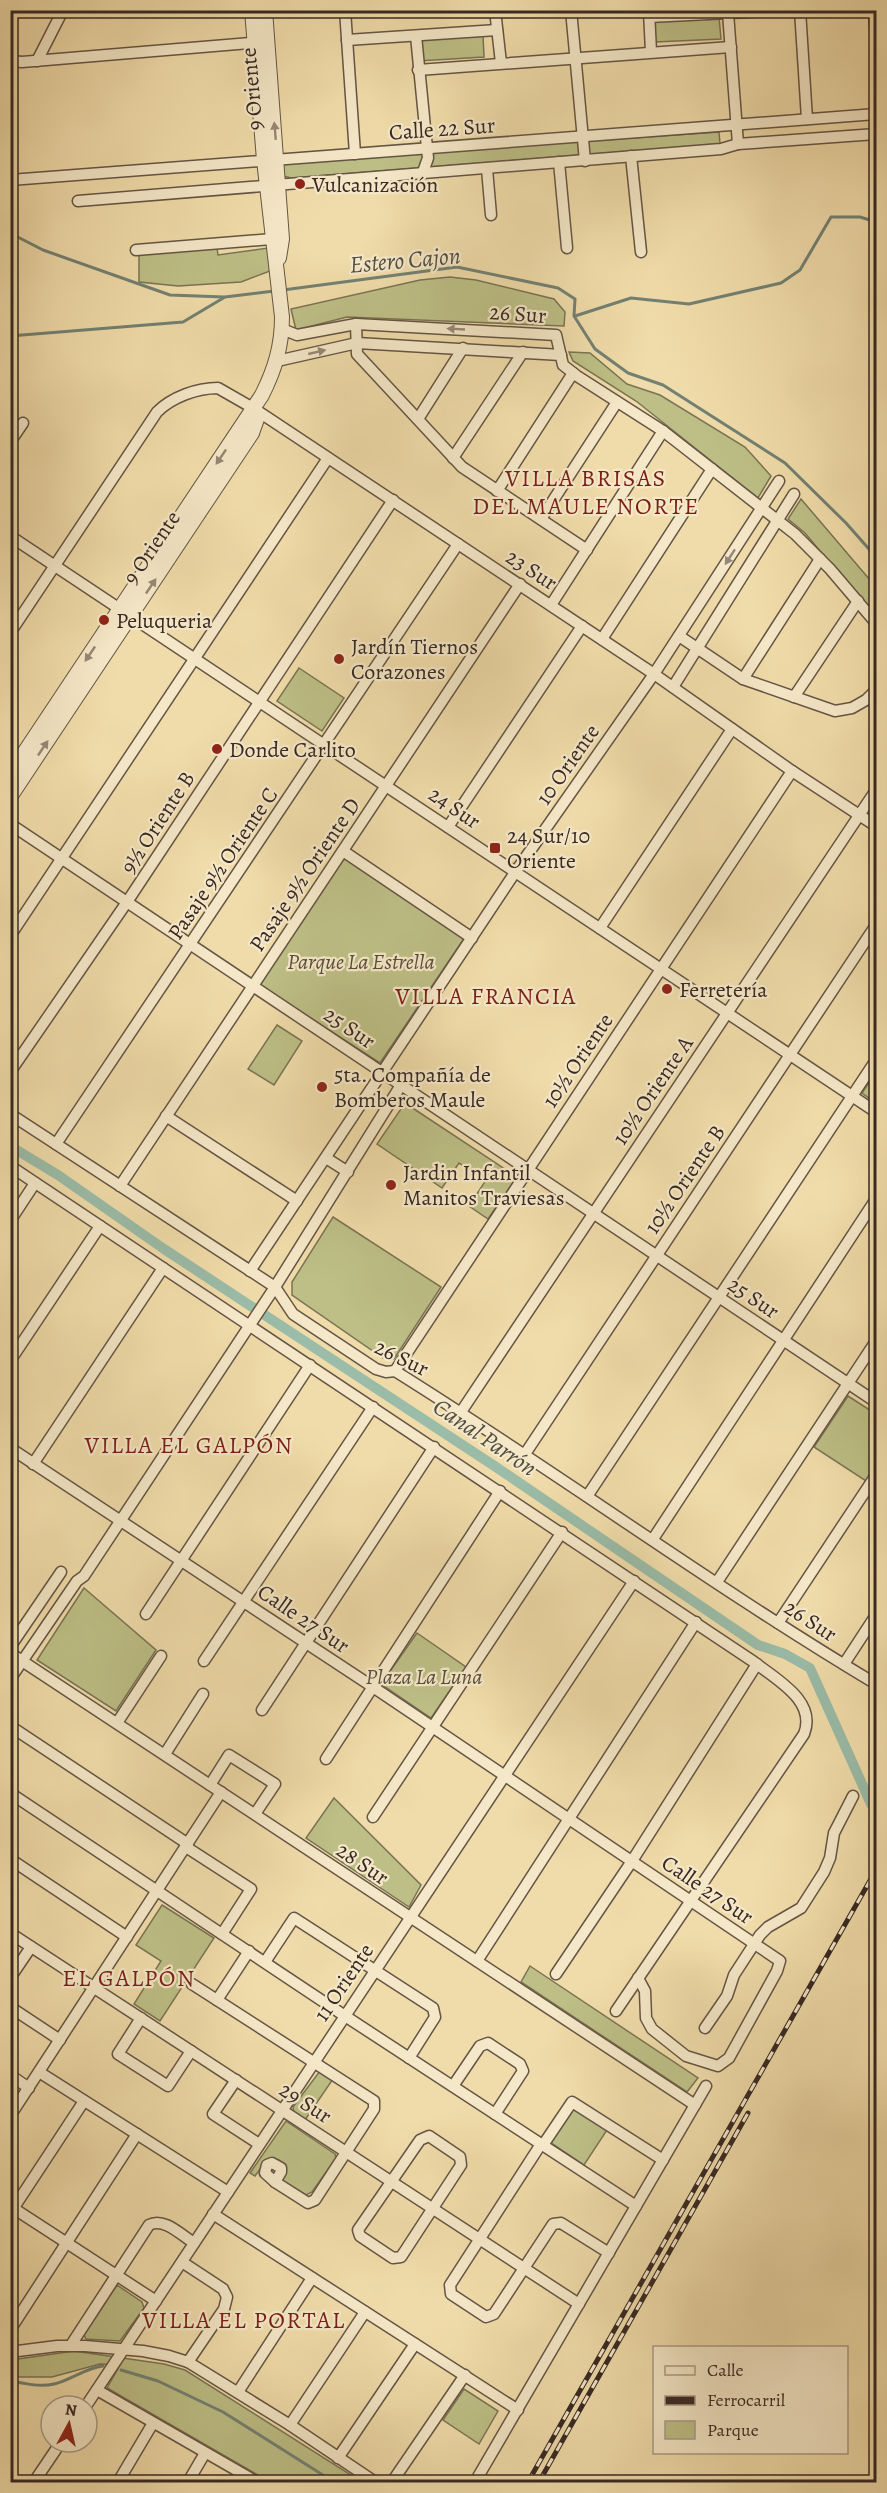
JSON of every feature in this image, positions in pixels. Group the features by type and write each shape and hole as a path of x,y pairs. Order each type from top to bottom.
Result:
{"street":[{"path":"37,61 63,10"},
{"name":"9 Oriente","path":"10,797 253,408 270,380 277,361 282,329 273,239 273,186 261,42 252,10"},
{"name":"9 Oriente","path":"261,42 266,10"},
{"path":"345,10 355,154"},
{"path":"495,10 501,63"},
{"path":"571,10 585,161"},
{"path":"651,52 649,14 728,14 786,10"},
{"path":"800,10 807,119"},
{"path":"874,10 876,40"},
{"path":"728,14 738,144"},
{"path":"347,40 497,30"},
{"path":"416,36 428,158 423,172"},
{"path":"10,61 37,61 261,42"},
{"path":"418,69 730,47"},
{"name":"Calle 22 Sur","path":"10,180 876,114"},
{"path":"78,201 585,161 721,149 738,144 876,134"},
{"path":"631,156 641,252"},
{"path":"560,162 567,248"},
{"path":"488,169 491,215"},
{"name":"9 Oriente","path":"273,186 282,239 276,272"},
{"path":"136,250 273,239"},
{"path":"356,324 357,354 462,467 586,550"},
{"name":"26 Sur","path":"277,361 357,343 561,354 556,335 356,324 297,334 282,329"},
{"path":"418,419 463,348"},
{"path":"453,458 523,352"},
{"path":"561,354 563,365 573,373 663,431 778,520 820,559 876,623"},
{"path":"497,491 573,373"},
{"name":"23 Sur","path":"56,566 157,412 166,403 177,398 211,388 225,390 602,639 792,771 876,826"},
{"path":"541,519 617,402"},
{"path":"10,442 23,423"},
{"path":"551,605 663,431"},
{"path":"10,936 328,458"},
{"path":"602,639 712,469"},
{"name":"10 Oriente","path":"250,1271 516,872 654,674 779,481"},
{"path":"673,687 795,494"},
{"name":"9½ Oriente B","path":"10,1072 127,902 393,500"},
{"name":"24 Sur","path":"10,536 876,1112"},
{"name":"Pasaje 9½ Oriente C","path":"56,1144 458,544"},
{"path":"743,679 820,559"},
{"path":"10,633 56,566"},
{"name":"Pasaje 9½ Oriente D","path":"120,1186 520,585"},
{"path":"794,698 858,601"},
{"name":"9 Oriente","path":"10,774 126,612"},
{"path":"448,827 582,626"},
{"path":"679,636 743,679 835,711 852,708 866,700 876,690"},
{"path":"600,928 732,729"},
{"name":"10½ Oriente","path":"395,1371 792,771"},
{"name":"10½ Oriente A","path":"461,1412 876,790"},
{"name":"25 Sur","path":"10,824 383,1073 403,1081 528,1169 876,1402"},
{"path":"342,851 472,938"},
{"name":"10½ Oriente B","path":"525,1454 876,925"},
{"path":"588,1495 876,1060"},
{"path":"10,1679 122,1521 348,1172 403,1081"},
{"name":"26 Sur","path":"10,1114 274,1287 293,1314 376,1369 386,1372 395,1371 461,1412 778,1623 876,1684"},
{"path":"166,1116 297,1201"},
{"path":"326,1158 348,1172"},
{"path":"10,1166 163,1268 251,1320 310,1365 757,1664 799,1699 806,1714 804,1734 616,2011"},
{"path":"10,1221 35,1183"},
{"path":"653,1539 876,1199"},
{"path":"10,1361 100,1226"},
{"path":"33,1464 163,1268"},
{"path":"717,1582 876,1341"},
{"path":"146,1614 310,1365"},
{"path":"204,1661 372,1407"},
{"path":"262,1710 434,1447"},
{"name":"Calle 27 Sur","path":"10,1448 306,1642 780,1962 729,2058 718,2066 708,2065 686,2056 652,2029 646,2018 645,1991 638,1978"},
{"path":"778,1623 876,1475"},
{"path":"327,1759 500,1491"},
{"path":"374,1817 562,1532"},
{"path":"10,1647 61,1572"},
{"name":"11 Oriente","path":"94,2394 634,1581"},
{"path":"844,1664 876,1615"},
{"path":"477,1961 696,1622"},
{"name":"28 Sur","path":"10,1653 695,2105"},
{"path":"117,1723 161,1656"},
{"path":"556,1974 632,1861 757,1664"},
{"path":"165,1754 203,1694"},
{"path":"10,1726 251,1889 222,1934"},
{"path":"210,1785 229,1755 275,1784 255,1814"},
{"path":"10,1792 345,2016 636,2206"},
{"path":"10,2116 221,1792"},
{"path":"705,2028 727,1996 734,1975 753,1944 768,1928 801,1908 824,1872 830,1857 834,1833 853,1796"},
{"path":"10,1859 127,1937"},
{"path":"265,1962 294,1918 375,1969 433,2008 435,2017 409,2058"},
{"name":"29 Sur","path":"10,1933 579,2304"},
{"path":"10,1978 31,1947"},
{"path":"217,2000 249,1951"},
{"path":"192,1984 374,2101 374,2109 315,2200 308,2202 275,2182"},
{"path":"10,2007 60,2040"},
{"path":"141,2019 118,2054 168,2086 191,2051"},
{"path":"453,2086 480,2046 488,2043 520,2064 523,2071 495,2114"},
{"path":"39,2072 228,2192"},
{"path":"10,2075 29,2088"},
{"path":"236,2080 213,2114 260,2144"},
{"path":"475,2482 706,2086"},
{"path":"84,2101 11,2209 156,2301"},
{"path":"609,2253 561,2223 553,2224 494,2314 486,2317 451,2294 450,2285 572,2102 663,2160"},
{"path":"10,2330 137,2134"},
{"path":"429,2136 460,2157 461,2165 401,2257 393,2258 360,2236 358,2230 391,2182 420,2140 429,2136"},
{"path":"213,2214 518,2410"},
{"path":"71,2345 152,2223 164,2223 194,2243"},
{"path":"182,2262 223,2289 227,2297 224,2309 188,2362"},
{"path":"238,2392 312,2278"},
{"path":"290,2425 365,2312"},
{"path":"338,2458 415,2344"},
{"path":"10,2352 71,2345 124,2348 169,2356 188,2362 290,2425 375,2482"},
{"path":"392,2482 465,2375"},
{"path":"97,2390 256,2482"},
{"path":"118,2482 153,2423"},
{"path":"188,2482 205,2453"},
{"path":"34,2482 54,2454"}],"green space":[{"path":"719,17 721,39 655,42 653,21"},
{"path":"483,35 484,57 418,61 417,39"},
{"path":"719,132 720,144 291,178 280,175 280,168 285,162"},
{"path":"217,248 218,255 268,248 270,271 241,282 178,286 139,282 139,254"},
{"path":"450,277 476,280 554,299 565,312 564,326 347,317 296,330 291,309 420,280"},
{"path":"569,352 590,353 627,384 660,395 745,447 771,476 758,498 636,401 573,361"},
{"path":"801,499 876,587 876,618 805,533 788,519"},
{"path":"299,668 344,698 322,731 277,701"},
{"name":"Parque La Estrella","path":"346,859 465,937 380,1063 258,984 342,860"},
{"path":"277,1025 302,1041 274,1085 248,1069"},
{"path":"876,1072 876,1103 862,1093"},
{"path":"405,1103 517,1177 488,1219 469,1206 486,1180 459,1163 442,1188 377,1144"},
{"path":"333,1217 441,1287 394,1359 383,1358 292,1295 292,1282"},
{"path":"848,1396 876,1414 876,1466 866,1481 814,1447"},
{"path":"84,1588 156,1650 116,1711 37,1660"},
{"name":"Plaza La Luna","path":"417,1633 466,1667 431,1718 381,1684"},
{"path":"334,1798 421,1885 409,1907 306,1838"},
{"path":"162,1905 214,1938 160,2021 134,2004 161,1961 136,1945"},
{"path":"530,1966 698,2078 687,2092 521,1982"},
{"path":"320,2071 333,2079 305,2120 294,2113 293,2107"},
{"path":"574,2107 607,2130 584,2165 550,2142"},
{"path":"286,2121 335,2154 336,2158 312,2192 306,2195 283,2181 285,2166 279,2160 266,2161 255,2176 250,2173"},
{"path":"117,2285 142,2302 144,2308 120,2341 86,2339 84,2335"},
{"path":"74,2351 164,2364 185,2370 362,2482 270,2482 107,2388 120,2365 100,2364 52,2377 11,2377 11,2360"},
{"path":"464,2389 498,2411 479,2444 443,2420"}],"waterway":[{"path":"575,316 631,298 689,304 781,283 800,270 831,217 860,217 876,222"},
{"path":"10,233 43,250 170,295 224,297"},
{"name":"Estero Cajon","path":"283,290 457,267 558,288 575,299 574,316 595,349 628,373 663,385 785,463 846,523 876,557"},
{"name":"Estero Cajon","path":"10,336 183,322 225,297 274,291"},
{"name":"Canal Parrón","path":"10,1146 58,1175 164,1249 496,1467 758,1645 785,1654 810,1668 871,1804 876,1810"},
{"path":"10,2380 32,2385 49,2385 103,2366"},
{"path":"121,2370 158,2381 223,2412 334,2482"}],"railway":[{"path":"528,2482 876,1870"},
{"path":"539,2482 748,2113"}],"place":[{"name":"Vulcanización","path":"300,184"},
{"name":"Peluqueria","path":"104,620"},
{"name":"Jardín Tiernos Corazones","path":"339,659"},
{"name":"Donde Carlito","path":"217,749"},
{"name":"24 Sur/10 Oriente","path":"495,848"},
{"name":"Ferretería","path":"667,989"},
{"name":"5ta. Compañía de Bomberos Maule","path":"322,1087"},
{"name":"Jardin Infantil Manitos Traviesas","path":"391,1185"}],"district":[{"name":"VILLA BRISAS DEL MAULE NORTE","path":"586,492"},
{"name":"VILLA FRANCIA","path":"486,996"},
{"name":"VILLA EL GALPÓN","path":"189,1445"},
{"name":"EL GALPÓN","path":"129,1978"},
{"name":"VILLA EL PORTAL","path":"244,2320"}]}
